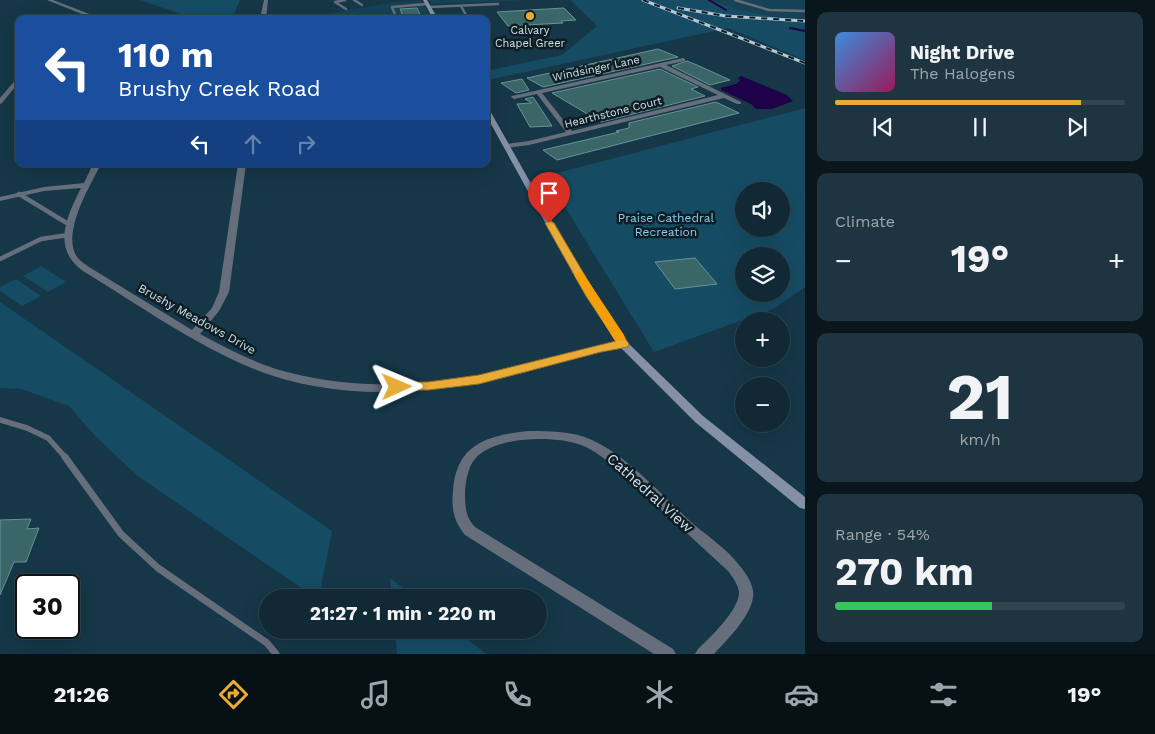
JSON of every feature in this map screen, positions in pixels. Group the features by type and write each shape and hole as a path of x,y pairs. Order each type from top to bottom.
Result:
{"main road":[{"path":"427,4 434,15"},
{"path":"490,116 586,288 624,344 699,419 730,446 805,504"}],"street":[{"path":"49,0 89,15"},
{"path":"264,15 266,0"},
{"name":"Windsinger Lane","path":"514,97 683,60"},
{"path":"661,65 739,103"},
{"path":"0,102 15,83"},
{"path":"538,91 570,133"},
{"name":"Hearthstone Court","path":"507,146 724,96"},
{"path":"69,230 86,185 96,167"},
{"path":"194,334 216,309 224,292 242,167"},
{"path":"0,199 44,189 86,185"},
{"name":"Brushy Meadows Drive","path":"69,230 69,250 78,263 194,334 238,358 280,374 319,382 381,387 428,386 479,380 601,348 624,344"},
{"name":"Cathedral View","path":"668,654 478,536 465,526 461,519 459,487 465,465 474,452 486,444 502,440 551,434 584,442 612,457 733,567 744,584 746,593 744,609 703,654"}],"lane":[{"path":"346,0 335,2 346,9"},
{"path":"354,0 362,6"},
{"path":"735,0 765,12 805,11"},
{"path":"395,15 392,7 400,5 460,6 498,4"},
{"path":"460,6 466,15"},
{"path":"19,194 69,230"},
{"path":"0,259 41,239 69,230"},
{"path":"0,420 27,428 48,438 66,458 121,534 158,568 203,597 267,643 276,654"}],"shaded area":[{"path":"430,0 535,0 432,4"},
{"path":"712,0 805,0 805,23 736,9"},
{"path":"421,1 429,15 320,15 394,2"},
{"path":"741,76 787,95 793,101 772,109 756,109 751,104 721,90 721,88 736,84 740,81 738,78"}],"green space":[{"path":"140,0 240,0 234,15 183,15"},
{"path":"570,0 712,0 736,9 805,23 805,60 728,28 490,80 490,70 562,55 597,26"},
{"name":"Praise Cathedral Recreation","path":"805,108 805,287 790,297 790,247 735,247 735,302 783,302 765,312 735,312 735,323 654,352 546,176"},
{"path":"41,266 66,282 48,292 23,276"},
{"path":"16,279 41,296 22,306 0,291 0,287"},
{"path":"0,302 332,531 321,589 303,589 139,477 96,437 69,406 21,389 0,388"},
{"path":"390,578 404,589 391,589"},
{"path":"396,639 467,639 486,654 397,654"}],"building":[{"path":"417,8 420,15 402,15 400,9"},
{"name":"Calvary Chapel Greer","path":"564,8 576,20 561,21 563,23 508,26 497,12"},
{"path":"658,49 678,57 543,87 527,78"},
{"path":"687,61 730,80 710,85 672,66"},
{"path":"660,69 698,87 691,89 705,96 601,122 552,93"},
{"path":"522,79 529,90 516,93 501,83"},
{"path":"533,97 552,126 530,127 517,104 532,103 525,99"},
{"path":"716,102 739,113 557,160 543,150 619,132 616,131 629,128 629,123"},
{"path":"695,258 717,284 675,289 655,262"},
{"path":"31,519 27,529 39,528 26,562 14,562 0,595 0,520"}],"waterway":[{"path":"709,0 726,10"},
{"path":"790,28 805,31"}],"railway":[{"path":"643,0 805,63"},
{"path":"678,8 726,16 805,21"}],"slow traffic":[{"path":"579,275 619,338"}],"place":[{"name":"Calvary Chapel Greer","path":"530,16"}],"route":[{"path":"397,387 428,386 479,380 601,348 624,344 592,296 549,223"}]}
